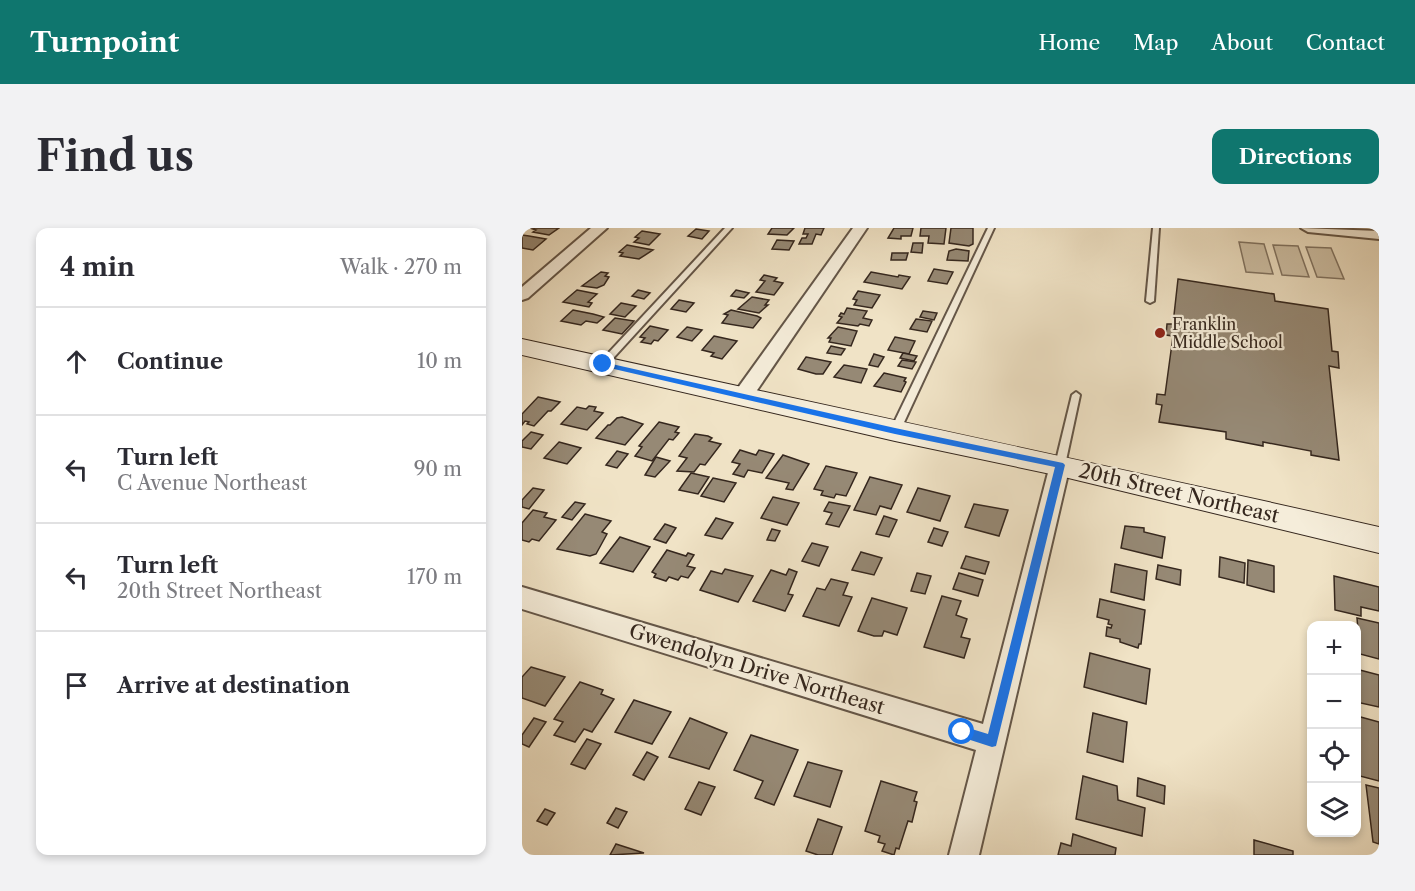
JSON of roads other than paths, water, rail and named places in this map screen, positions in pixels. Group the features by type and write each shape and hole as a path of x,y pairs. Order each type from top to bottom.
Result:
{"street":[{"path":"522,295 600,228"},
{"path":"742,397 860,228"},
{"path":"1308,228 1379,235"},
{"name":"20th Street Northeast","path":"522,347 895,431 1060,465 1379,540"},
{"path":"964,855 1060,465"},
{"name":"Gwendolyn Drive Northeast","path":"522,598 992,741"}],"lane":[{"path":"603,364 729,228"},
{"path":"895,431 991,228"},
{"path":"1150,301 1156,228"},
{"path":"1060,465 1076,395"}],"place":[{"name":"Franklin Middle School","path":"1160,333"}]}
